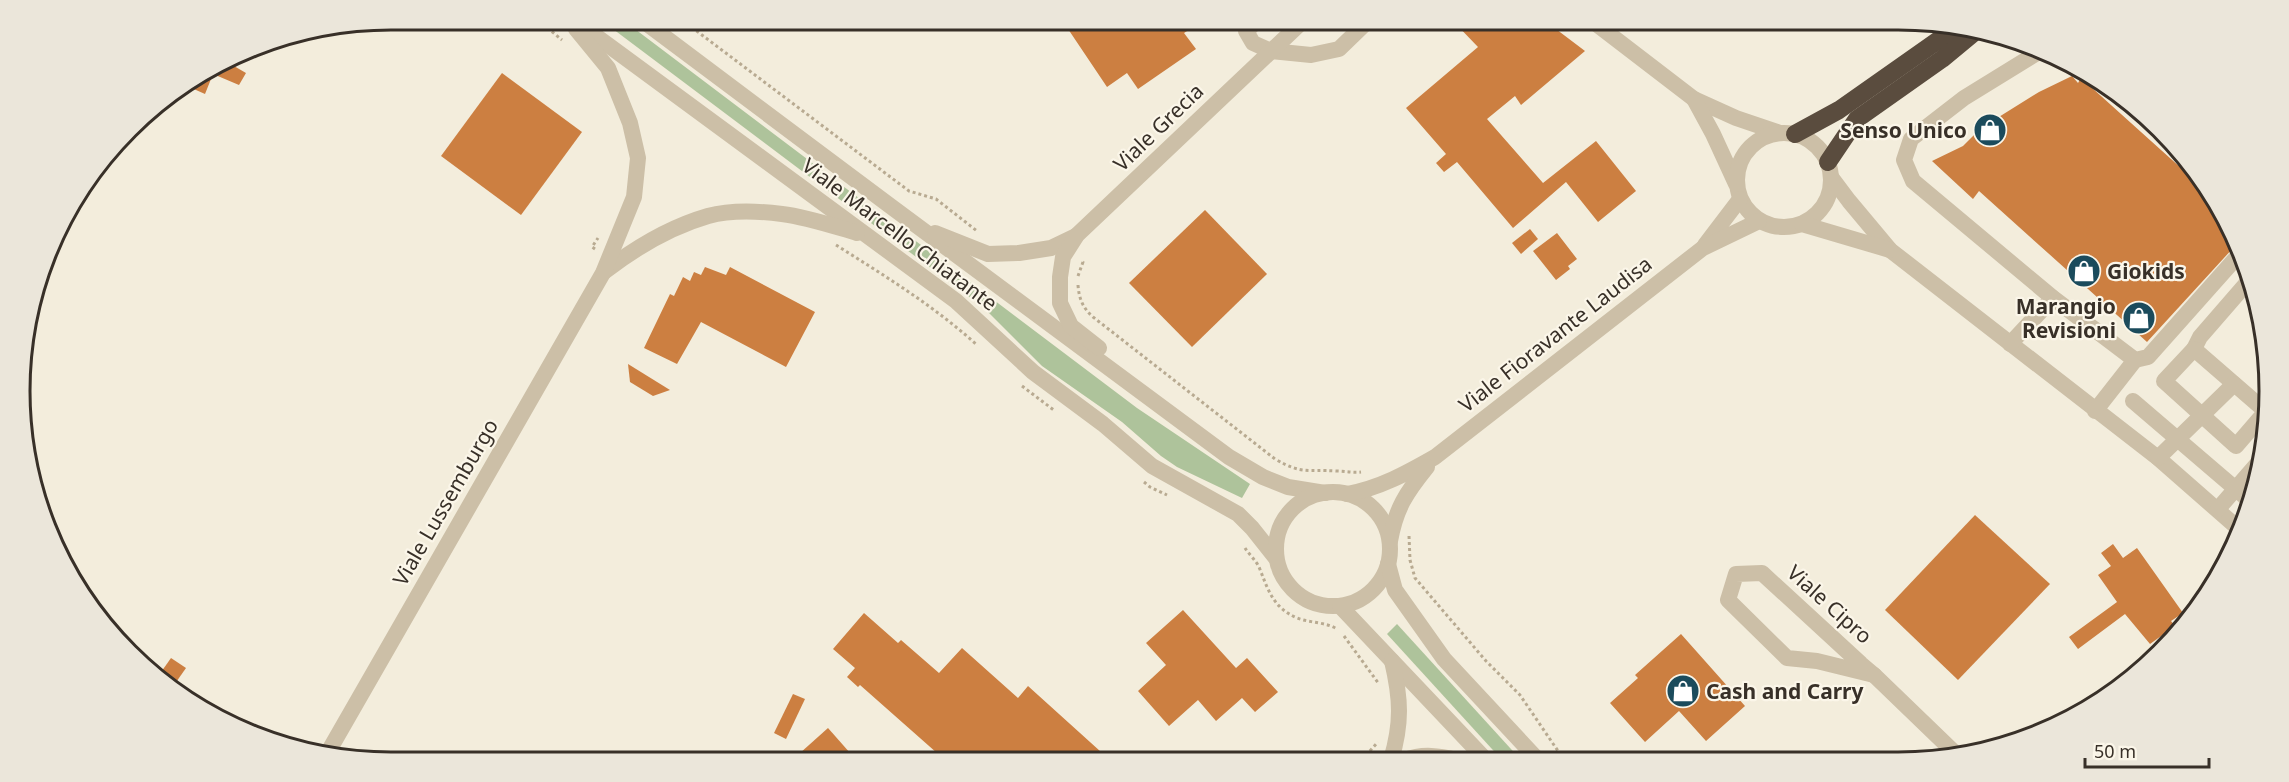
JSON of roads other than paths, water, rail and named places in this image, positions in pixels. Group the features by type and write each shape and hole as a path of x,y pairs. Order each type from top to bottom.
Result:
{"highway":[{"path":"1787,133 1839,110 1948,33"},
{"path":"1830,169 1857,119 1942,59 1968,37"}],"street":[{"name":"Viale Lussemburgo","path":"331,747 606,266 634,197 638,158 630,123 608,68 576,30"},
{"name":"Viale Marcello Chiatante","path":"588,30 956,301 1033,372 1104,424 1152,466 1238,514 1275,557 1280,575 1291,589 1305,600 1322,606 1340,606 1357,602 1371,593 1382,580 1388,564 1390,542 1385,526 1376,511 1363,501 1347,494 1288,487 1263,477 1229,457 655,30"},
{"path":"1247,30 1253,43 1270,51 1311,55 1339,49 1359,30"},
{"name":"Viale Grecia","path":"1147,397 1110,356 1071,326 1060,303 1063,257 1077,235 1293,30"},
{"path":"1604,30 1694,99 1736,118 1809,140 1820,149 1849,201 1890,250 2158,458 2234,524"},
{"path":"2033,56 1964,98 1911,139 1904,160 1913,181 2053,298 2136,360"},
{"path":"1694,99 1713,134 1748,211 1759,221 1788,228 1802,224 1815,216 1825,205 1830,191 1830,169"},
{"path":"1738,191 1737,169 1743,156 1753,144 1766,136 1787,133"},
{"name":"Viale Fioravante Laudisa","path":"1703,248 1738,191"},
{"name":"Viale Lussemburgo","path":"606,266 665,233 710,216 747,212 783,214 869,237"},
{"name":"Viale Fioravante Laudisa","path":"1347,494 1369,490 1399,478 1435,457 1703,248 1759,221"},
{"path":"1802,224 1890,250"},
{"name":"Viale Grecia","path":"923,230 950,238 988,255 1051,248 1077,235"},
{"path":"2095,411 2136,360 2148,357 2234,260"},
{"path":"2244,287 2200,337 2194,349 2164,381 2236,446 2257,421"},
{"path":"2010,344 2053,298"},
{"path":"2194,349 2258,405"},
{"path":"2158,458 2234,384"},
{"path":"2133,401 2244,495"},
{"name":"Viale Fioravante Laudisa","path":"1390,542 1395,515 1409,488 1435,457"},
{"path":"2218,509 2249,473"},
{"path":"1275,557 1276,539 1287,515 1308,498 1325,492"},
{"name":"Viale Marcello Chiatante","path":"1388,564 1395,590 1444,659 1531,752"},
{"name":"Viale Cipro","path":"1874,675 1817,661 1787,658 1728,600 1736,574 1762,573 1874,675 1950,748"},
{"path":"1340,606 1478,752"},
{"path":"1391,660 1399,690 1400,716 1393,752"}],"place":[{"name":"Senso Unico","path":"1990,130"},
{"name":"Giokids","path":"2084,271"},
{"name":"Marangio Revisioni","path":"2139,318"},
{"name":"Cash and Carry","path":"1683,691"}]}
